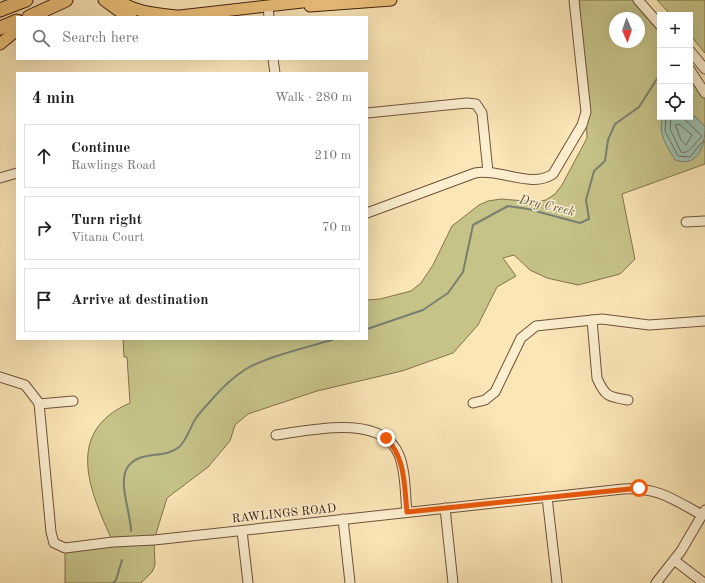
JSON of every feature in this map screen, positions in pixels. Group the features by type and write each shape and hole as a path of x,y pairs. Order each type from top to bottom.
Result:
{"highway":[{"path":"2,6 26,0"},
{"path":"31,16 66,0"},
{"path":"0,28 16,21"}],"main road":[{"path":"104,0 119,12 128,16"},
{"path":"118,0 129,7 142,12 168,16"},
{"path":"268,12 320,0"},
{"path":"193,16 268,12 295,7 391,0"},
{"path":"39,16 54,6"},
{"path":"0,44 16,31"}],"street":[{"path":"368,213 475,173 488,172 524,178 550,176 557,169 582,125 586,112 574,0"},
{"path":"638,0 657,22"},
{"path":"643,0 657,15"},
{"path":"693,55 705,69"},
{"path":"273,60 275,72"},
{"path":"693,75 705,93"},
{"path":"368,114 467,103 476,104 482,113 488,172"},
{"path":"0,178 16,173"},
{"path":"686,222 705,221"},
{"path":"473,403 485,400 495,392 520,338 530,328 546,324 592,320 649,325 705,321"},
{"path":"592,320 597,378 601,387 610,397 628,400"},
{"path":"0,377 25,385 39,404 73,401"},
{"name":"RAWLINGS ROAD","path":"39,404 51,532 54,543 65,548 343,520 623,488 649,489 704,513"},
{"path":"276,435 334,428 367,430 379,433 396,448 400,457 407,512"},
{"path":"547,497 557,583"},
{"path":"445,508 453,583"},
{"path":"656,583 674,560 704,513"},
{"path":"343,520 350,583"},
{"path":"242,530 248,583"},
{"path":"674,560 704,583"}],"shaded area":[{"path":"574,0 638,0 657,22 657,120 693,120 693,75 705,93 705,164 622,194 635,259 620,274 578,285 547,278 530,270 514,255 503,258 516,276 497,287 478,325 453,353 402,371 317,391 248,414 235,425 230,441 208,467 167,498 154,540 155,565 152,572 141,583 65,583 65,548 113,542 97,503 91,484 88,465 89,447 96,430 109,415 130,403 127,357 124,357 123,340 368,340 368,300 380,299 411,291 421,283 433,265 452,226 479,205 488,201 501,199 537,202 546,200 555,194 562,185 587,138 586,112"},
{"path":"657,0 705,0 705,53 693,39 693,12 668,12"}],"water":[{"path":"693,116 697,118 705,127 704,141 699,154 689,161 683,162 675,160 662,134 662,120 693,120"}],"waterway":[{"name":"Dry Creek","path":"368,329 423,310 448,293 463,272 473,225 508,206 528,209 580,223 589,219 586,200 594,171 605,161 608,140 615,124 639,107 657,79"},
{"name":"Dry Creek","path":"131,531 124,482 127,468 132,462 145,456 173,451 179,447 202,410 225,386 246,369 277,356 332,340"},
{"name":"Dry Creek","path":"113,583 116,580 122,560"}],"route":[{"path":"386,438 396,448 400,457 407,512 623,488 639,488"}]}
